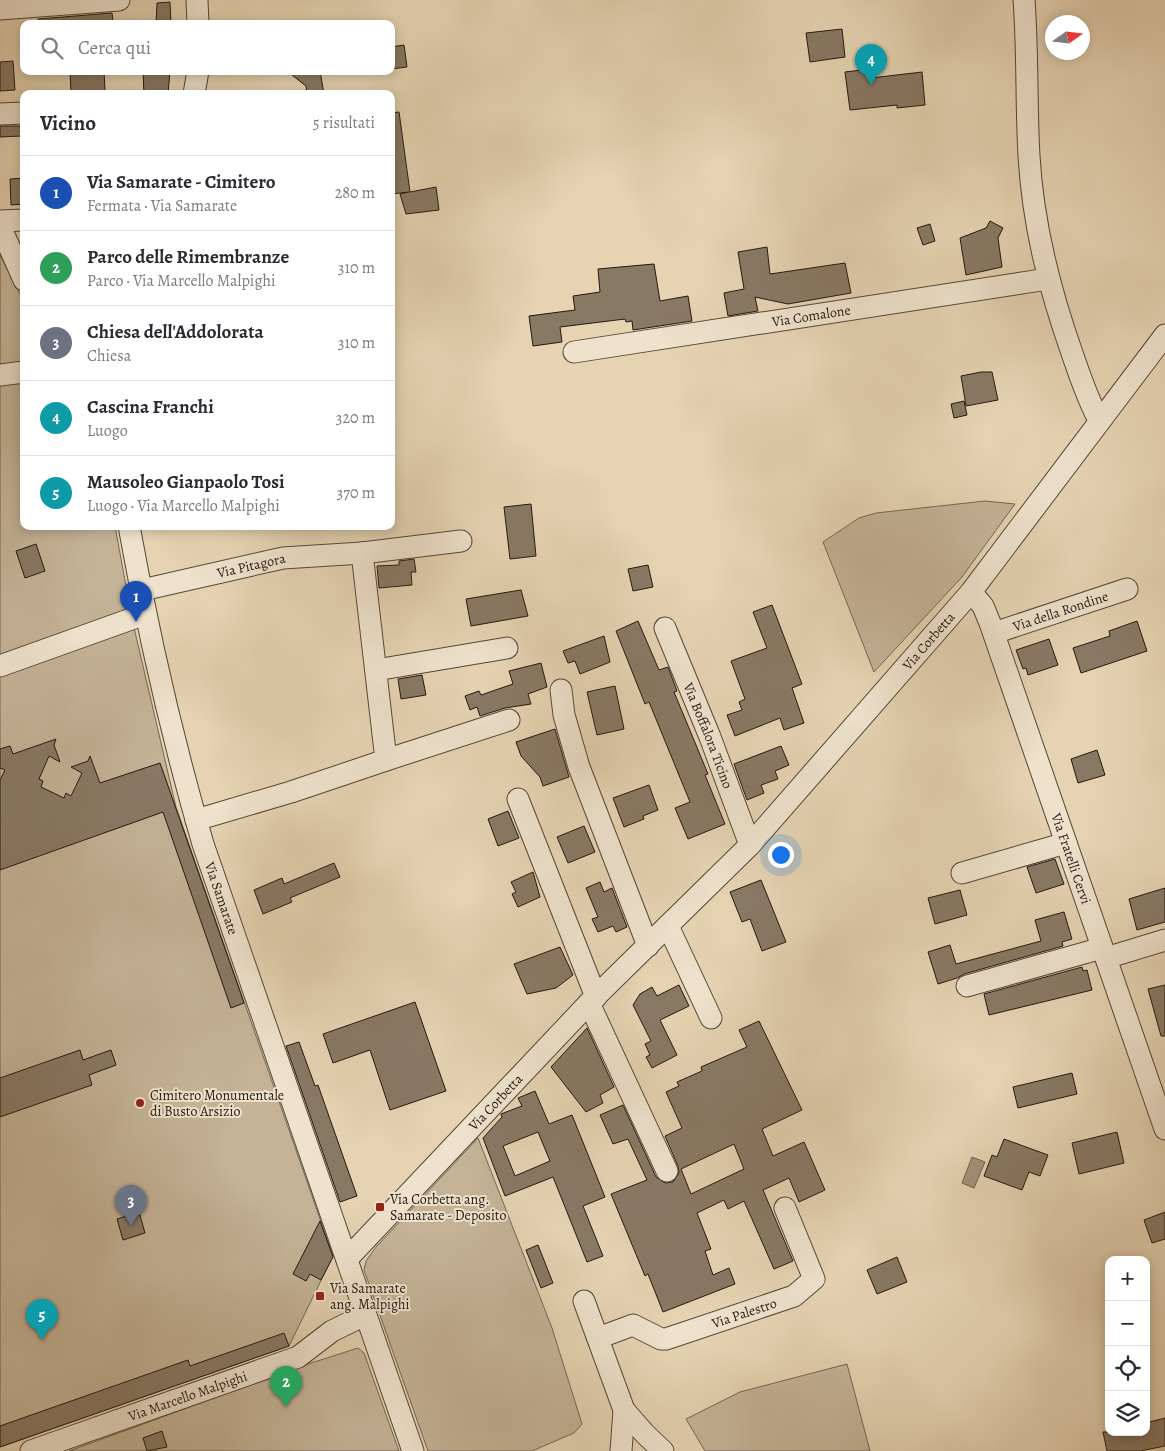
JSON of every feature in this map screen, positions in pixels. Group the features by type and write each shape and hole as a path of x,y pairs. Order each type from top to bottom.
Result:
{"street":[{"path":"0,9 119,0"},
{"path":"198,0 198,20"},
{"path":"1024,0 1029,156 1037,230 1048,279 1086,392 1099,420"},
{"path":"195,90 197,75"},
{"path":"0,114 20,113"},
{"path":"0,221 20,220"},
{"path":"0,226 20,271"},
{"name":"Via Comalone","path":"574,352 1048,279"},
{"name":"Via Corbetta","path":"347,1259 593,1000 750,845 971,592 1165,335"},
{"path":"0,375 20,372"},
{"name":"Via Samarate","path":"130,530 196,820 223,905 347,1259"},
{"name":"Via Pitagora","path":"142,590 283,558 362,553 461,541"},
{"path":"362,553 386,760"},
{"name":"Via della Rondine","path":"994,633 1127,589"},
{"name":"Via Fratelli Cervi","path":"971,592 983,606 994,633 1104,953 1157,1081 1165,1129"},
{"path":"0,666 134,618"},
{"name":"Via Boffalora Ticino","path":"665,628 710,737 750,845"},
{"path":"376,670 507,648"},
{"path":"561,690 564,715 578,767 648,946"},
{"path":"196,820 291,792 509,720"},
{"path":"518,798 593,1000 667,1171"},
{"path":"962,873 1066,843"},
{"path":"668,926 711,1018"},
{"path":"967,986 1165,940"},
{"name":"Via Palestro","path":"598,1338 634,1325 660,1339 666,1339 794,1296 814,1279 785,1208"},
{"path":"347,1259 413,1451"},
{"path":"584,1301 624,1410 645,1434 664,1451"},
{"name":"Via Marcello Malpighi","path":"31,1451 298,1358 332,1331 365,1315"},
{"path":"621,1451 624,1410"}],"shaded area":[{"path":"0,255 20,294 20,364 0,367"},
{"name":"Cimitero Monumentale di Busto Arsizio","path":"20,380 20,530 116,530 132,619 176,807 333,1256 289,1346 0,1447 0,382"},
{"path":"985,501 1015,504 962,577 874,672 823,542 859,518 876,513"},
{"path":"478,1138 552,1328 582,1424 574,1433 532,1451 428,1451 364,1270 366,1261 376,1247"},
{"path":"972,1157 985,1162 974,1188 962,1183"},
{"path":"358,1348 364,1353 399,1451 69,1451 308,1364"},
{"path":"847,1364 870,1451 705,1451 686,1419 740,1392"}],"building":[{"path":"170,2 171,20 156,20 157,3"},
{"path":"112,13 113,20 38,20"},
{"path":"842,29 845,57 810,62 806,33"},
{"path":"404,45 407,67 395,68 395,46"},
{"path":"13,61 15,90 0,91 0,62"},
{"path":"870,69 871,78 922,72 925,105 897,108 897,105 850,110 845,72"},
{"path":"70,75 104,75 105,90 71,90"},
{"path":"143,75 170,75 168,90 144,90"},
{"path":"292,75 321,75 323,90 306,90 306,86"},
{"path":"395,112 399,112 410,192 436,187 439,210 406,214 400,194 409,192 395,194"},
{"path":"0,126 20,126 20,136 0,137"},
{"path":"20,178 20,204 11,205 10,179"},
{"path":"990,221 1003,228 998,238 1002,267 966,275 960,238 986,228"},
{"path":"930,224 935,241 923,245 917,228"},
{"path":"767,247 770,274 845,263 851,293 788,304 755,297 758,311 728,316 724,293 744,289 738,252"},
{"path":"654,264 660,301 688,296 692,321 633,330 632,321 626,322 625,319 560,327 562,342 533,346 529,316 575,310 573,296 600,292 598,269"},
{"path":"992,372 998,400 966,406 961,376"},
{"path":"964,401 967,415 954,418 951,404"},
{"path":"531,504 536,556 510,559 504,507"},
{"path":"36,544 45,571 25,578 16,551"},
{"path":"414,559 416,572 411,572 412,585 379,588 377,566 399,565 399,561"},
{"path":"648,565 653,587 633,591 628,569"},
{"path":"521,590 528,616 471,626 466,599"},
{"path":"772,605 802,684 792,688 804,723 784,730 780,718 735,736 727,715 742,710 739,702 745,699 731,661 767,648 753,612"},
{"path":"638,621 659,670 668,667 677,691 674,692 708,774 705,775 725,824 688,839 675,808 690,802 649,702 645,704 616,631"},
{"path":"1137,621 1147,651 1081,673 1073,648 1110,636 1109,631"},
{"path":"604,636 610,662 580,674 575,661 568,663 563,651"},
{"path":"1049,639 1058,665 1028,675 1026,668 1023,669 1016,650"},
{"path":"541,663 547,687 528,694 531,704 505,708 480,716 477,707 470,710 465,696 479,691 481,695 513,684 509,671"},
{"path":"422,675 426,695 401,699 398,679"},
{"path":"615,686 624,729 597,735 587,692"},
{"path":"555,729 569,777 543,786 540,777 521,756 516,742"},
{"path":"56,739 54,745 60,762 49,756 39,779 43,781 41,787 64,798 66,793 71,796 82,773 71,767 88,761 90,756 100,783 160,763 244,1003 231,1008 163,812 0,870 0,780 5,770 0,768 0,749 10,746 13,754"},
{"path":"781,746 789,765 775,771 778,779 761,785 764,793 747,800 734,764"},
{"path":"1097,750 1105,775 1078,783 1071,759"},
{"path":"649,785 658,810 643,816 644,819 624,827 613,798"},
{"path":"508,811 519,838 498,846 488,819"},
{"path":"584,826 595,852 568,863 557,837"},
{"path":"1055,859 1064,884 1036,893 1027,867"},
{"path":"334,863 340,877 290,898 292,902 263,914 254,890 282,878 284,884"},
{"path":"533,872 540,897 518,907 512,894 516,892 511,882"},
{"path":"761,880 786,942 762,951 750,919 742,922 730,892"},
{"path":"600,882 604,892 612,888 627,927 616,932 613,926 598,932 592,919 598,917 586,888"},
{"path":"1165,888 1165,922 1137,930 1129,899"},
{"path":"960,890 967,915 935,924 928,898"},
{"path":"1064,912 1072,939 1062,942 1063,946 964,974 938,984 928,952 950,945 956,964 1041,941 1035,920"},
{"path":"560,947 573,975 556,988 527,994 514,964"},
{"path":"1082,967 1083,971 1087,970 1092,990 989,1015 984,994"},
{"path":"679,985 689,1006 660,1020 677,1055 652,1068 646,1057 650,1055 645,1044 651,1041 633,1005 640,994 652,987 657,996"},
{"path":"1165,985 1165,1036 1161,1036 1148,989"},
{"path":"415,1002 446,1091 390,1110 370,1050 333,1063 323,1034"},
{"path":"759,1021 802,1110 762,1129 773,1156 804,1142 825,1190 799,1202 789,1178 763,1190 793,1261 774,1269 744,1201 728,1209 724,1200 697,1213 711,1249 705,1251 713,1275 729,1268 735,1284 663,1312 648,1274 645,1276 611,1194 647,1180 628,1139 613,1144 600,1115 623,1105 656,1177 665,1183 673,1182 679,1173 678,1166 665,1136 682,1128 666,1092 679,1086 677,1082 702,1071 701,1067 747,1047 739,1030","holes":["734,1144 744,1169 691,1194 681,1169"]},
{"path":"587,1028 614,1087 600,1095 603,1103 586,1112 551,1067"},
{"path":"299,1042 315,1086 318,1085 357,1196 340,1202 286,1046"},
{"path":"80,1050 83,1060 111,1050 116,1065 89,1075 92,1085 0,1117 0,1078"},
{"path":"1072,1073 1077,1094 1018,1108 1013,1087"},
{"path":"535,1091 549,1124 572,1115 605,1197 583,1206 603,1256 587,1262 553,1177 505,1196 483,1138 502,1117 501,1114 522,1106 518,1098","holes":["538,1132 550,1161 515,1176 503,1146"]},
{"path":"1117,1132 1124,1163 1079,1174 1072,1143"},
{"path":"1004,1139 1048,1155 1040,1176 1029,1172 1022,1190 984,1176 992,1155 997,1157"},
{"path":"139,1212 145,1233 123,1240 117,1219"},
{"path":"1165,1212 1165,1239 1152,1243 1144,1220"},
{"path":"320,1221 333,1257 321,1280 310,1274 306,1281 293,1274"},
{"path":"538,1245 553,1283 541,1288 526,1250"},
{"path":"897,1257 907,1282 877,1294 867,1270"},
{"path":"284,1333 289,1346 0,1447 0,1426 188,1360 190,1366"},
{"path":"1165,1418 1165,1446 1140,1451 1107,1451 1103,1432 1105,1432 1105,1436 1150,1436 1150,1422"},
{"path":"162,1431 167,1447 147,1451 143,1438"}],"place":[{"name":"Cascina Franchi","path":"871,85"},
{"name":"Via Samarate - Cimitero","path":"136,622"},
{"name":"Cimitero Monumentale di Busto Arsizio","path":"140,1103"},
{"name":"Via Corbetta ang. Samarate - Deposito","path":"380,1207"},
{"name":"Chiesa dell'Addolorata","path":"131,1226"},
{"name":"Via Samarate ang. Malpighi","path":"320,1296"},
{"name":"Mausoleo Gianpaolo Tosi","path":"42,1340"},
{"name":"Parco delle Rimembranze","path":"286,1407"}]}
